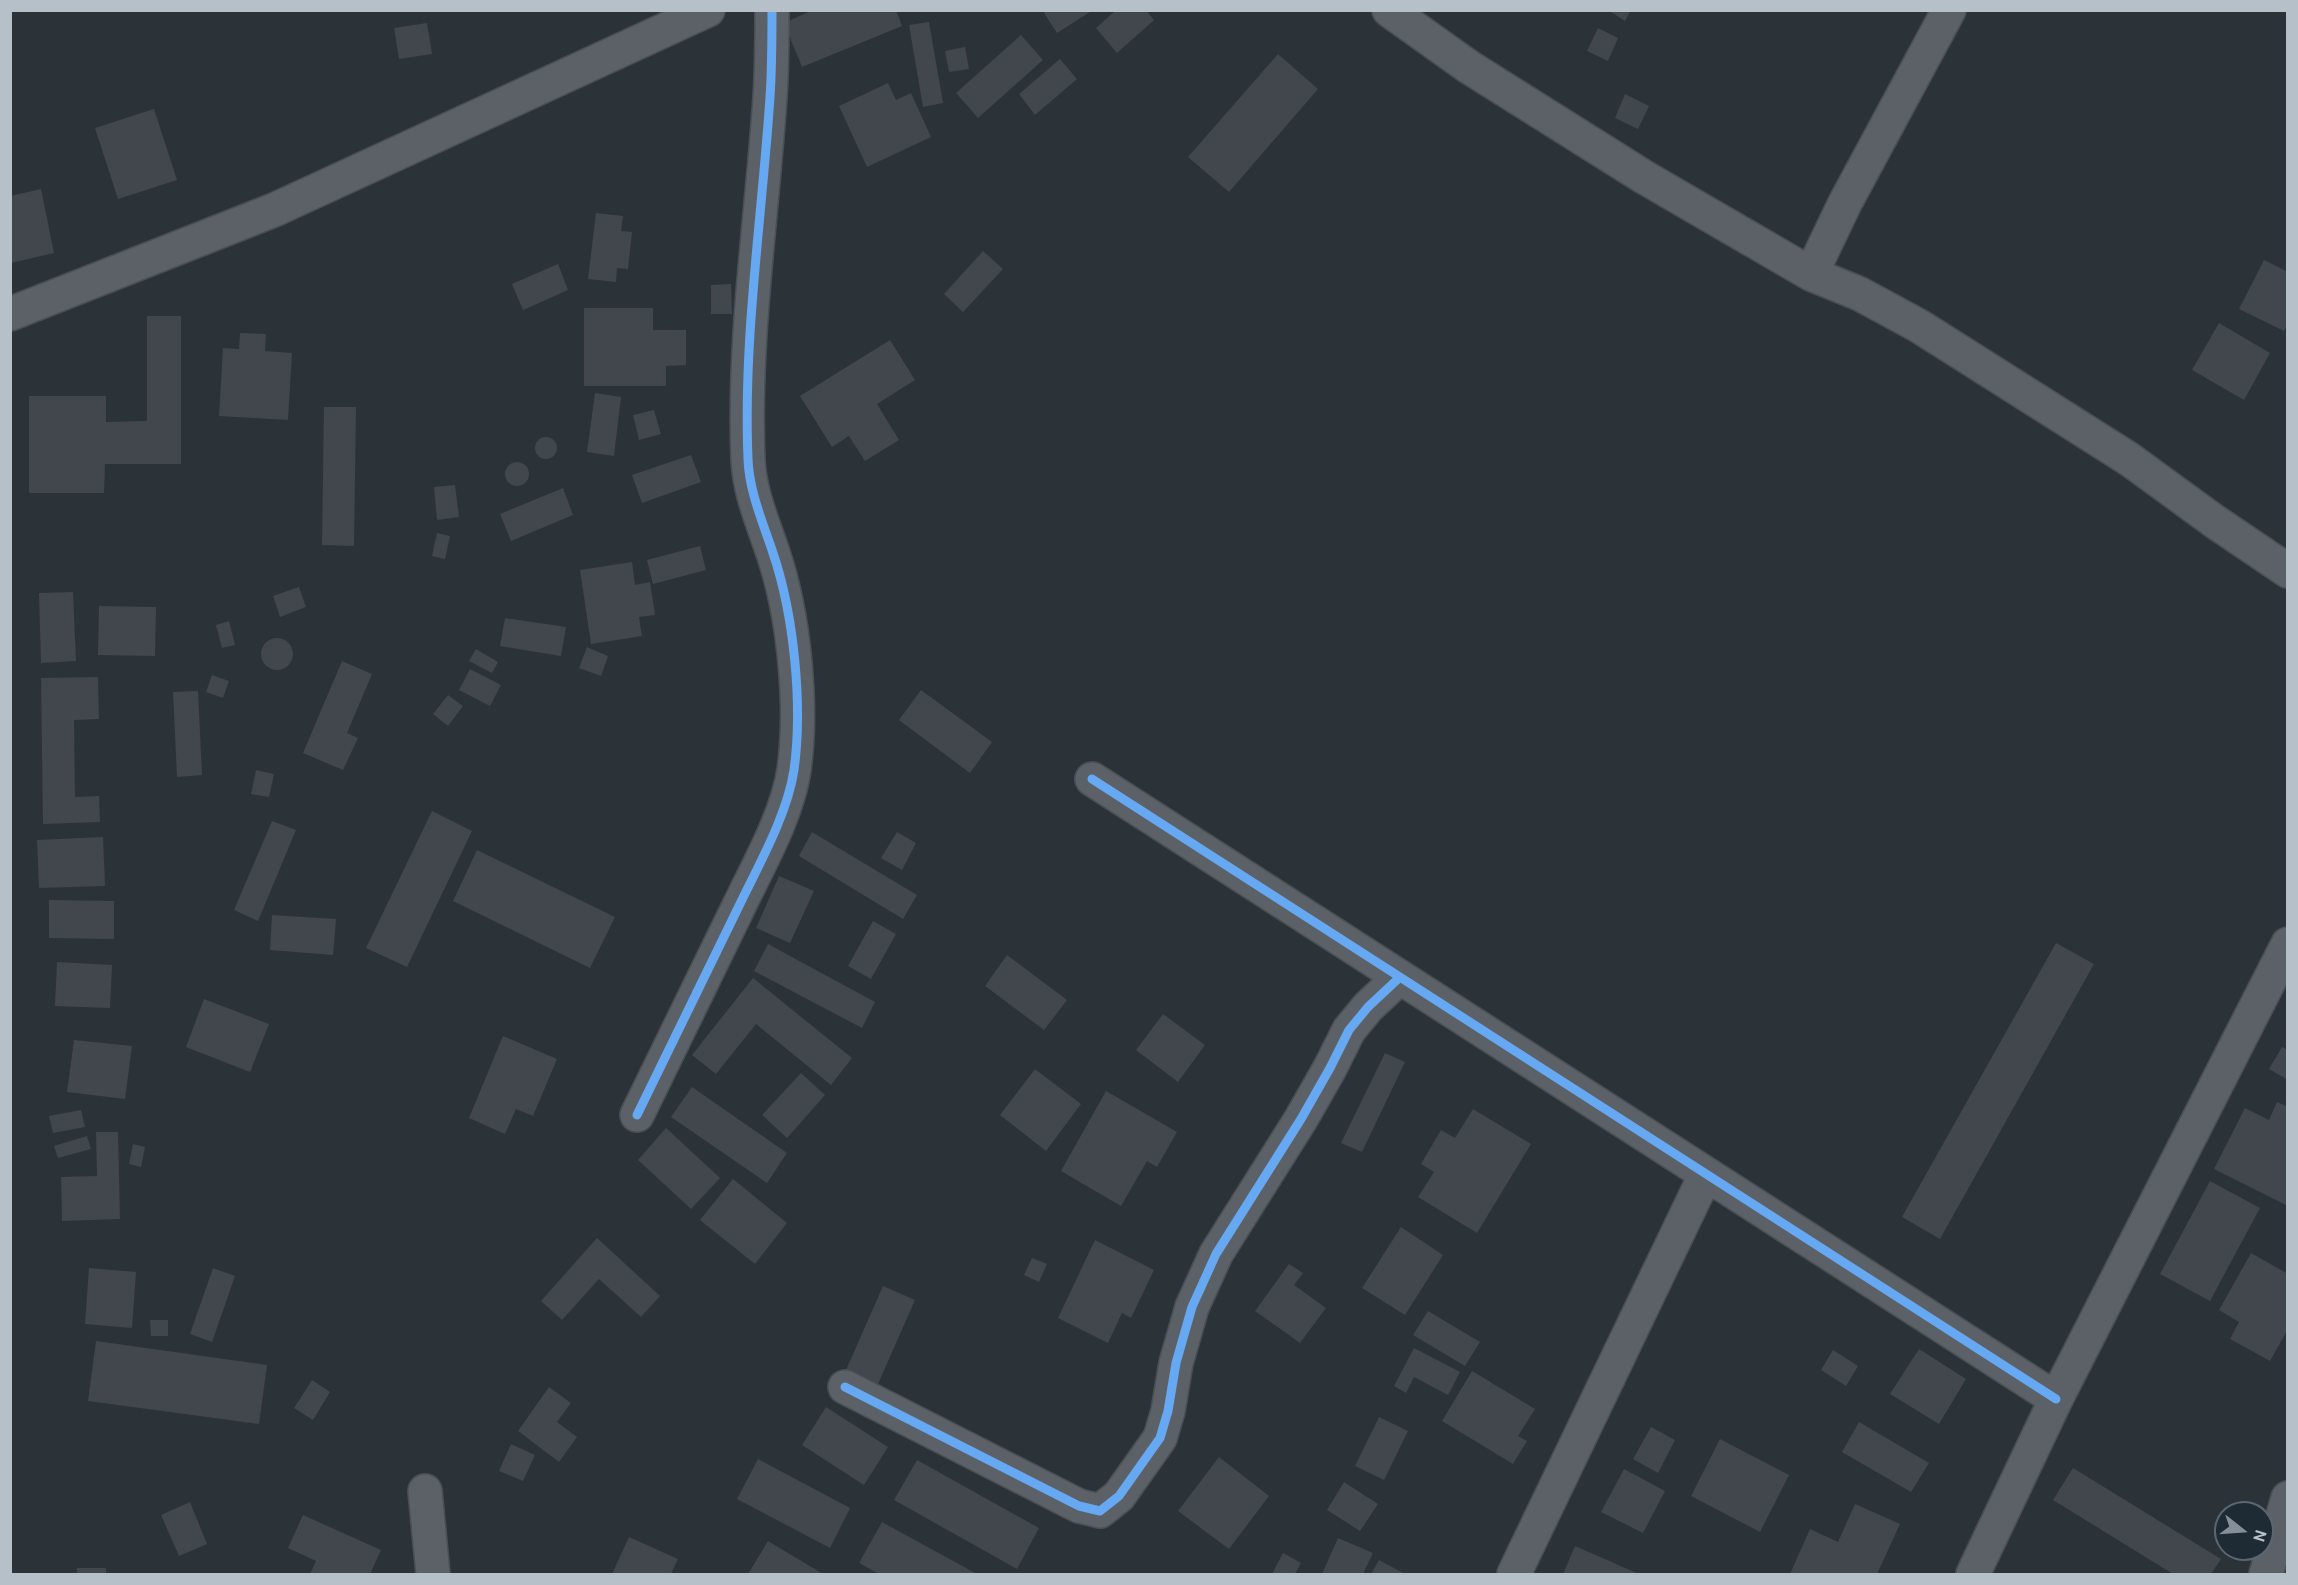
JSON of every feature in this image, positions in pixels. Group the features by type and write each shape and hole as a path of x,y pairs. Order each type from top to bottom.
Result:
{"street":[{"path":"10,314 274,210 708,10"},
{"path":"637,1115 772,835 788,794 793,771 797,729 794,657 774,554 761,521 747,462 747,354 771,94 772,10"},
{"path":"1389,10 1469,67 1644,177 1811,274 1860,294 1919,326 2129,459 2288,571"},
{"path":"1811,274 1845,203 1949,10"},
{"path":"1092,779 2056,1399"},
{"path":"1973,1575 2056,1399 2288,944"},
{"path":"845,1387 1079,1506 1100,1510 1119,1496 1160,1438 1168,1411 1176,1363 1192,1307 1216,1254 1301,1119 1349,1030 1368,1007 1400,977"},
{"path":"1514,1575 1706,1174"},
{"path":"425,1491 433,1575"},
{"path":"2266,1575 2288,1498"}],"building":[{"path":"813,10 896,10 902,26 802,67 784,23"},
{"path":"1048,10 1093,10 1057,33 1044,13"},
{"path":"1116,10 1146,10 1154,20 1117,53 1096,28"},
{"path":"1608,10 1631,10 1625,21"},
{"path":"929,22 943,103 923,107 909,25"},
{"path":"427,23 432,54 399,59 394,28"},
{"path":"1598,28 1618,38 1608,61 1587,51"},
{"path":"1021,35 1043,60 978,118 956,93"},
{"path":"965,47 969,69 949,72 945,51"},
{"path":"1278,54 1318,89 1229,192 1188,157"},
{"path":"1060,59 1077,79 1035,115 1019,94"},
{"path":"888,83 896,100 911,93 931,137 867,167 839,106"},
{"path":"1625,94 1649,106 1638,129 1615,118"},
{"path":"154,109 177,180 118,199 95,128"},
{"path":"41,189 54,253 11,263 10,196"},
{"path":"596,213 623,216 621,231 632,232 628,269 617,268 616,282 588,279"},
{"path":"983,251 1003,269 963,312 944,294"},
{"path":"2264,260 2288,272 2288,324 2284,331 2239,309"},
{"path":"558,264 568,290 523,310 512,284"},
{"path":"731,284 732,314 711,314 711,285"},
{"path":"584,308 653,308 653,330 686,330 686,365 666,366 666,386 584,386"},
{"path":"147,316 181,316 181,464 105,464 104,493 29,493 29,396 106,396 106,422 147,421"},
{"path":"2219,323 2270,353 2244,400 2192,370"},
{"path":"240,333 266,334 265,351 292,353 288,420 219,416 223,348 239,349"},
{"path":"890,340 915,380 877,404 899,440 865,461 849,436 832,447 800,396"},
{"path":"595,393 621,397 614,456 587,452"},
{"path":"324,407 356,407 354,546 322,545"},
{"path":"654,410 661,434 639,440 633,415"},
{"path":"546,437 554,440 557,448 554,456 546,459 538,456 535,448 538,440"},
{"path":"691,455 701,482 642,503 632,475"},
{"path":"517,462 526,465 529,474 526,483 517,486 508,483 505,474 508,465"},
{"path":"455,485 459,517 437,520 434,487"},
{"path":"563,488 573,515 511,541 500,514"},
{"path":"437,533 450,536 445,559 432,556"},
{"path":"700,546 706,570 653,584 647,560"},
{"path":"632,562 635,585 650,582 655,615 639,617 642,636 591,644 580,570"},
{"path":"299,587 306,607 280,617 273,596"},
{"path":"73,592 76,661 41,663 39,593"},
{"path":"99,606 156,607 155,656 98,655"},
{"path":"505,618 566,627 561,656 500,646"},
{"path":"229,621 235,645 222,648 216,625"},
{"path":"277,638 288,643 293,654 288,665 277,670 266,665 261,654 266,643"},
{"path":"587,647 608,656 601,676 579,668"},
{"path":"476,649 498,662 492,673 469,661"},
{"path":"342,661 372,674 347,733 358,738 343,770 303,753"},
{"path":"470,669 501,685 490,706 459,690"},
{"path":"212,675 229,681 223,698 206,692"},
{"path":"98,677 99,719 74,720 75,797 99,796 100,822 43,824 41,678"},
{"path":"921,690 992,742 970,773 899,720"},
{"path":"198,691 202,775 177,777 173,692"},
{"path":"448,695 463,706 448,726 433,714"},
{"path":"256,770 274,774 269,797 251,794"},
{"path":"432,811 472,831 407,967 366,948"},
{"path":"272,821 296,830 258,921 234,910"},
{"path":"812,832 917,895 903,919 799,856"},
{"path":"897,832 916,843 902,870 881,858"},
{"path":"103,837 105,886 39,888 37,840"},
{"path":"477,850 615,917 590,968 453,901"},
{"path":"779,876 814,891 790,943 756,928"},
{"path":"49,900 114,901 114,939 49,938"},
{"path":"272,915 336,919 333,955 270,950"},
{"path":"873,921 896,934 871,979 848,966"},
{"path":"2056,943 2094,964 1940,1239 1902,1217"},
{"path":"768,944 875,1002 862,1028 754,971"},
{"path":"1007,955 1067,1000 1044,1030 985,986"},
{"path":"57,962 112,965 110,1008 55,1006"},
{"path":"753,978 852,1058 831,1085 756,1024 716,1074 692,1055"},
{"path":"204,999 269,1024 250,1072 186,1047"},
{"path":"1163,1014 1205,1045 1178,1082 1136,1050"},
{"path":"503,1036 557,1059 533,1116 516,1109 505,1134 469,1118"},
{"path":"74,1040 132,1046 125,1099 67,1092"},
{"path":"2282,1047 2288,1050 2288,1080 2269,1069"},
{"path":"1385,1053 1405,1062 1362,1152 1341,1143"},
{"path":"1035,1069 1081,1104 1046,1151 1000,1115"},
{"path":"801,1073 825,1095 787,1138 762,1115"},
{"path":"692,1087 787,1153 767,1183 671,1117"},
{"path":"1106,1091 1177,1132 1157,1167 1147,1161 1121,1206 1061,1171"},
{"path":"2277,1102 2288,1107 2288,1206 2214,1169 2245,1108 2269,1120"},
{"path":"1473,1109 1531,1144 1477,1233 1418,1197 1434,1172 1421,1164 1441,1130 1455,1138"},
{"path":"81,1110 85,1127 53,1133 49,1116"},
{"path":"666,1128 720,1178 691,1209 638,1160"},
{"path":"96,1132 118,1132 120,1219 62,1221 61,1177 97,1176"},
{"path":"87,1136 91,1149 58,1158 54,1146"},
{"path":"133,1144 145,1147 141,1167 129,1164"},
{"path":"733,1179 787,1223 755,1264 700,1220"},
{"path":"2210,1181 2260,1208 2210,1301 2160,1274"},
{"path":"1401,1227 1443,1255 1405,1315 1362,1288"},
{"path":"597,1238 660,1296 641,1317 599,1279 562,1320 541,1301"},
{"path":"1095,1240 1154,1270 1131,1318 1122,1313 1108,1343 1058,1318"},
{"path":"2251,1253 2288,1274 2288,1329 2270,1361 2230,1339 2239,1322 2219,1310"},
{"path":"1032,1258 1047,1264 1039,1282 1024,1275"},
{"path":"1289,1264 1303,1273 1294,1285 1326,1308 1300,1343 1255,1311"},
{"path":"89,1268 136,1272 132,1328 85,1324"},
{"path":"213,1268 235,1276 212,1342 190,1334"},
{"path":"883,1286 915,1300 878,1384 846,1370"},
{"path":"1428,1311 1480,1342 1465,1366 1413,1335"},
{"path":"150,1320 168,1320 168,1336 151,1336"},
{"path":"96,1341 267,1365 259,1424 88,1401"},
{"path":"1414,1348 1460,1372 1448,1395 1414,1377 1406,1393 1394,1386"},
{"path":"1919,1349 1966,1379 1939,1424 1890,1394"},
{"path":"1833,1350 1858,1366 1846,1386 1821,1370"},
{"path":"1472,1371 1535,1409 1518,1436 1527,1441 1513,1464 1442,1421"},
{"path":"312,1380 330,1392 313,1420 294,1408"},
{"path":"549,1387 571,1403 557,1422 577,1437 559,1462 518,1431"},
{"path":"826,1407 888,1447 864,1485 802,1445"},
{"path":"1379,1417 1408,1431 1384,1480 1355,1466"},
{"path":"1859,1422 1929,1463 1911,1492 1842,1452"},
{"path":"1651,1427 1675,1440 1658,1473 1633,1459"},
{"path":"1720,1439 1789,1475 1760,1532 1691,1496"},
{"path":"511,1444 535,1455 523,1481 499,1471"},
{"path":"1219,1457 1269,1496 1229,1549 1178,1511"},
{"path":"758,1459 850,1508 830,1548 737,1499"},
{"path":"917,1460 1039,1528 1017,1569 894,1500"},
{"path":"2073,1468 2214,1555 2214,1561 2220,1561 2211,1574 2173,1574 2053,1500"},
{"path":"1624,1469 1665,1491 1643,1533 1601,1512"},
{"path":"1344,1482 1378,1504 1360,1531 1327,1510"},
{"path":"190,1502 207,1544 179,1556 161,1515"},
{"path":"1855,1504 1900,1524 1877,1574 1790,1574 1810,1529 1838,1542"},
{"path":"303,1515 381,1550 370,1574 310,1574 316,1561 288,1548"},
{"path":"882,1522 977,1574 879,1574 859,1563"},
{"path":"629,1537 678,1559 671,1574 612,1574"},
{"path":"1338,1538 1373,1553 1363,1574 1322,1574"},
{"path":"768,1541 823,1574 748,1574"},
{"path":"1575,1546 1639,1574 1563,1574"},
{"path":"1283,1553 1301,1563 1295,1574 1272,1574"},
{"path":"1379,1560 1405,1574 1371,1574"},
{"path":"77,1568 106,1568 106,1574 77,1574"}],"cycle path":[{"path":"637,1115 771,840 785,805 794,770 797,745 797,689 791,632 780,577 754,495 748,459 748,368 767,142 772,64 772,10"},
{"path":"1092,779 2056,1399"},
{"path":"845,1387 1079,1506 1100,1511 1119,1496 1160,1438 1168,1411 1176,1363 1192,1307 1216,1254 1301,1119 1349,1030 1368,1007 1400,977"}]}
